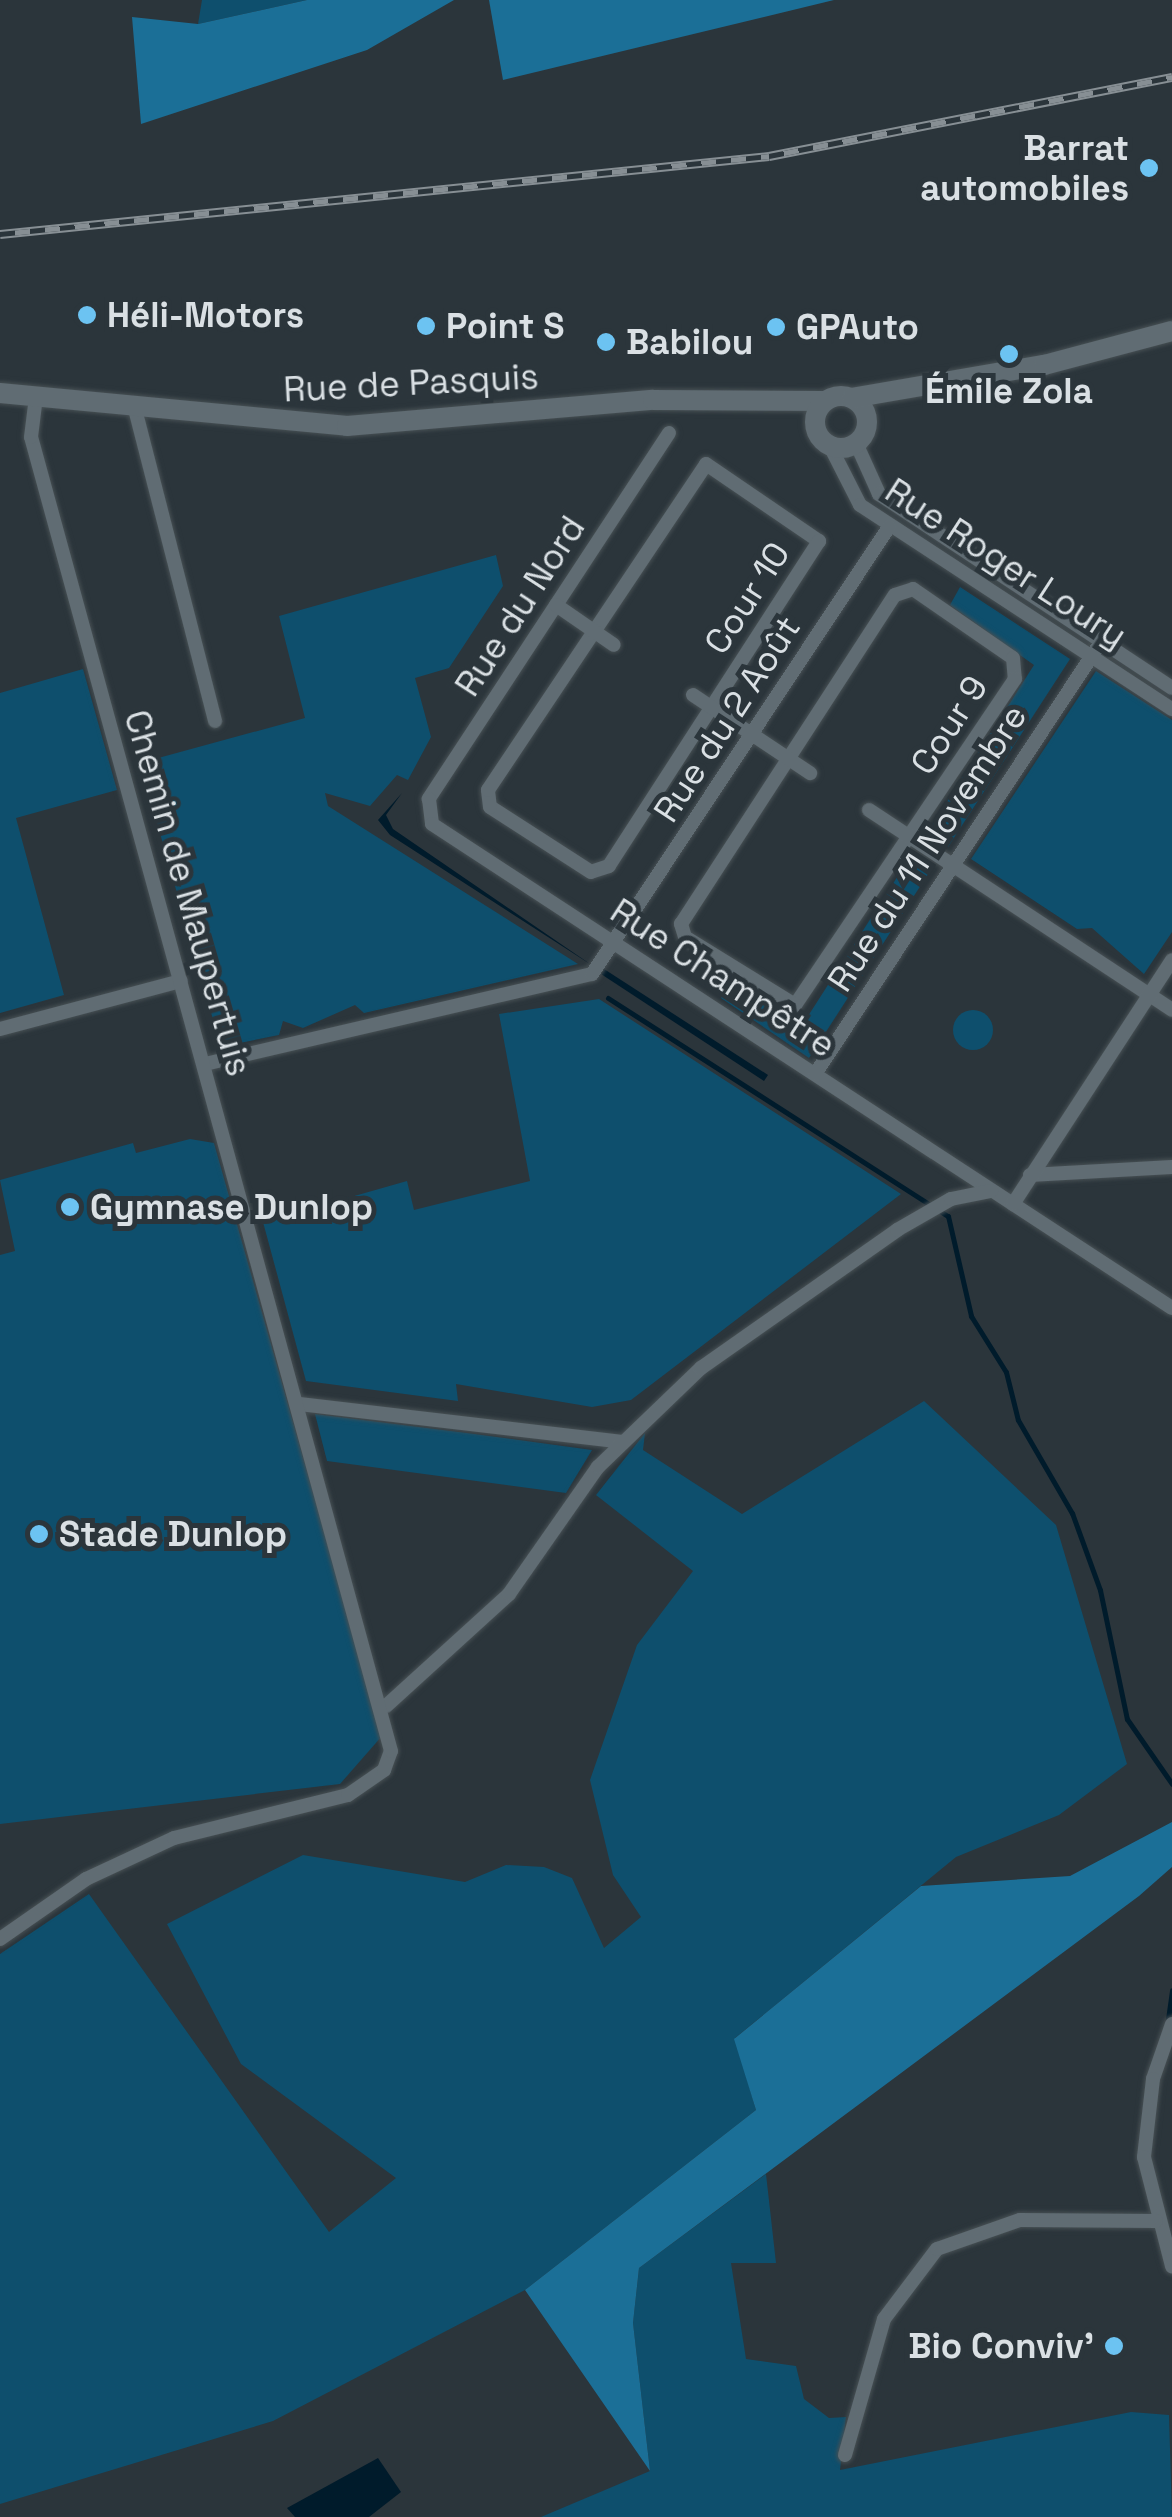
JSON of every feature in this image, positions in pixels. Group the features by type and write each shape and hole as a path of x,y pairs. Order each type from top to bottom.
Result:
{"main road":[{"path":"814,424 824,401 1044,365 1172,330"},
{"path":"767,395 814,424 830,446 856,443 867,423 932,382"},
{"name":"Rue de Pasquis","path":"0,394 347,426 767,395 824,401"},
{"path":"852,398 867,423"}],"street":[{"name":"Chemin de Maupertuis","path":"0,1939 86,1880 174,1838 367,1786 391,1752 386,1706 31,437 36,397"},
{"path":"135,409 214,721"},
{"name":"Rue du Nord","path":"427,813 668,433"},
{"name":"Rue Roger Loury","path":"856,443 880,494 1172,688"},
{"name":"Rue Roger Loury","path":"830,446 860,505 888,527 1172,709"},
{"name":"Cour 10","path":"714,466 819,542 712,708 601,872 490,807 488,790 592,630 698,470 714,466"},
{"name":"Rue du 2 Août","path":"205,1064 582,980 615,943 888,527"},
{"name":"Cour 9","path":"913,589 1012,658 1015,679 800,1004 685,937 682,924 787,758 894,595 913,589"},
{"path":"556,605 614,645"},
{"name":"Rue du 11 Novembre","path":"815,1074 1101,642"},
{"path":"693,695 810,772"},
{"path":"869,810 1172,1010"},
{"name":"Rue Champêtre","path":"427,813 615,943 1172,1308"},
{"path":"1013,1204 1172,960"},
{"path":"0,1028 182,981"},
{"path":"1030,1175 1172,1167"},
{"path":"386,1706 509,1594 622,1442 791,1302 941,1207 991,1191"},
{"path":"300,1404 622,1442"},
{"path":"1172,2024 1147,2108 1146,2181 1172,2266"},
{"path":"845,2454 884,2319 937,2249 1020,2220 1156,2221"}],"shaded area":[{"path":"202,0 307,0 198,24"},
{"path":"307,0 454,0 367,50 141,124 132,17 198,24"},
{"path":"489,0 834,0 503,80"},
{"path":"496,555 503,586 449,668 415,678 431,737 408,780 397,775 370,806 325,793 328,806 578,964 364,1013 355,1005 303,1028 283,1021 279,1035 235,1044 218,1037 140,763 305,718 279,616"},
{"path":"960,587 1070,659 948,847 926,835 1034,665 950,605"},
{"path":"83,669 117,790 16,818 64,995 0,1013 0,693"},
{"path":"1096,671 1172,720 1172,932 1144,974 1092,928 1077,929 971,859"},
{"path":"402,793 386,815 393,829 593,966 390,835 378,820"},
{"path":"912,854 932,868 809,1058 721,998 733,981 801,1027"},
{"path":"604,969 768,1075 764,1081 601,974"},
{"path":"599,999 901,1194 631,1400 592,1407 456,1384 458,1401 306,1381 263,1222 407,1181 414,1210 530,1181 499,1014"},
{"path":"973,1010 987,1016 993,1030 987,1044 973,1050 959,1044 953,1030 959,1016"},
{"path":"190,1139 214,1143 382,1736 340,1784 0,1824 0,1255 15,1251 0,1180 133,1143 136,1153"},
{"path":"924,1401 1056,1525 1127,1764 1059,1815 956,1857 735,2038 756,2110 525,2290 273,2421 0,2504 0,1954 89,1894 329,2232 396,2178 241,2064 167,1924 303,1855 465,1882 506,1865 544,1867 572,1878 604,1948 641,1917 613,1875 590,1780 637,1645 693,1571 596,1495 645,1433 643,1450 742,1514"},
{"path":"315,1414 592,1450 566,1493 327,1461"},
{"path":"1172,1822 1172,1867 1139,1896 639,2268 633,2323 650,2471 525,2290 756,2110 734,2039 921,1886 1070,1876"},
{"path":"766,2174 776,2263 731,2263 746,2359 796,2366 804,2399 829,2418 846,2417 840,2470 1131,2412 1169,2415 1172,2517 541,2517 650,2471 633,2323 639,2268"},
{"path":"378,2458 401,2492 369,2517 295,2517 287,2508"}],"waterway":[{"path":"608,998 948,1216 971,1316 1006,1372 1018,1420 1072,1513 1100,1590 1127,1719 1172,1784"},
{"path":"1168,2019 1172,1990"}],"railway":[{"path":"0,234 769,156 1172,77"}],"place":[{"name":"Barrat automobiles","path":"1149,168"},
{"name":"Héli-Motors","path":"87,315"},
{"name":"Point S","path":"426,326"},
{"name":"GPAuto","path":"776,327"},
{"name":"Babilou","path":"606,342"},
{"name":"Émile Zola","path":"1009,354"},
{"name":"Gymnase Dunlop","path":"70,1207"},
{"name":"Stade Dunlop","path":"39,1534"},
{"name":"Bio Conviv'","path":"1114,2346"}]}
